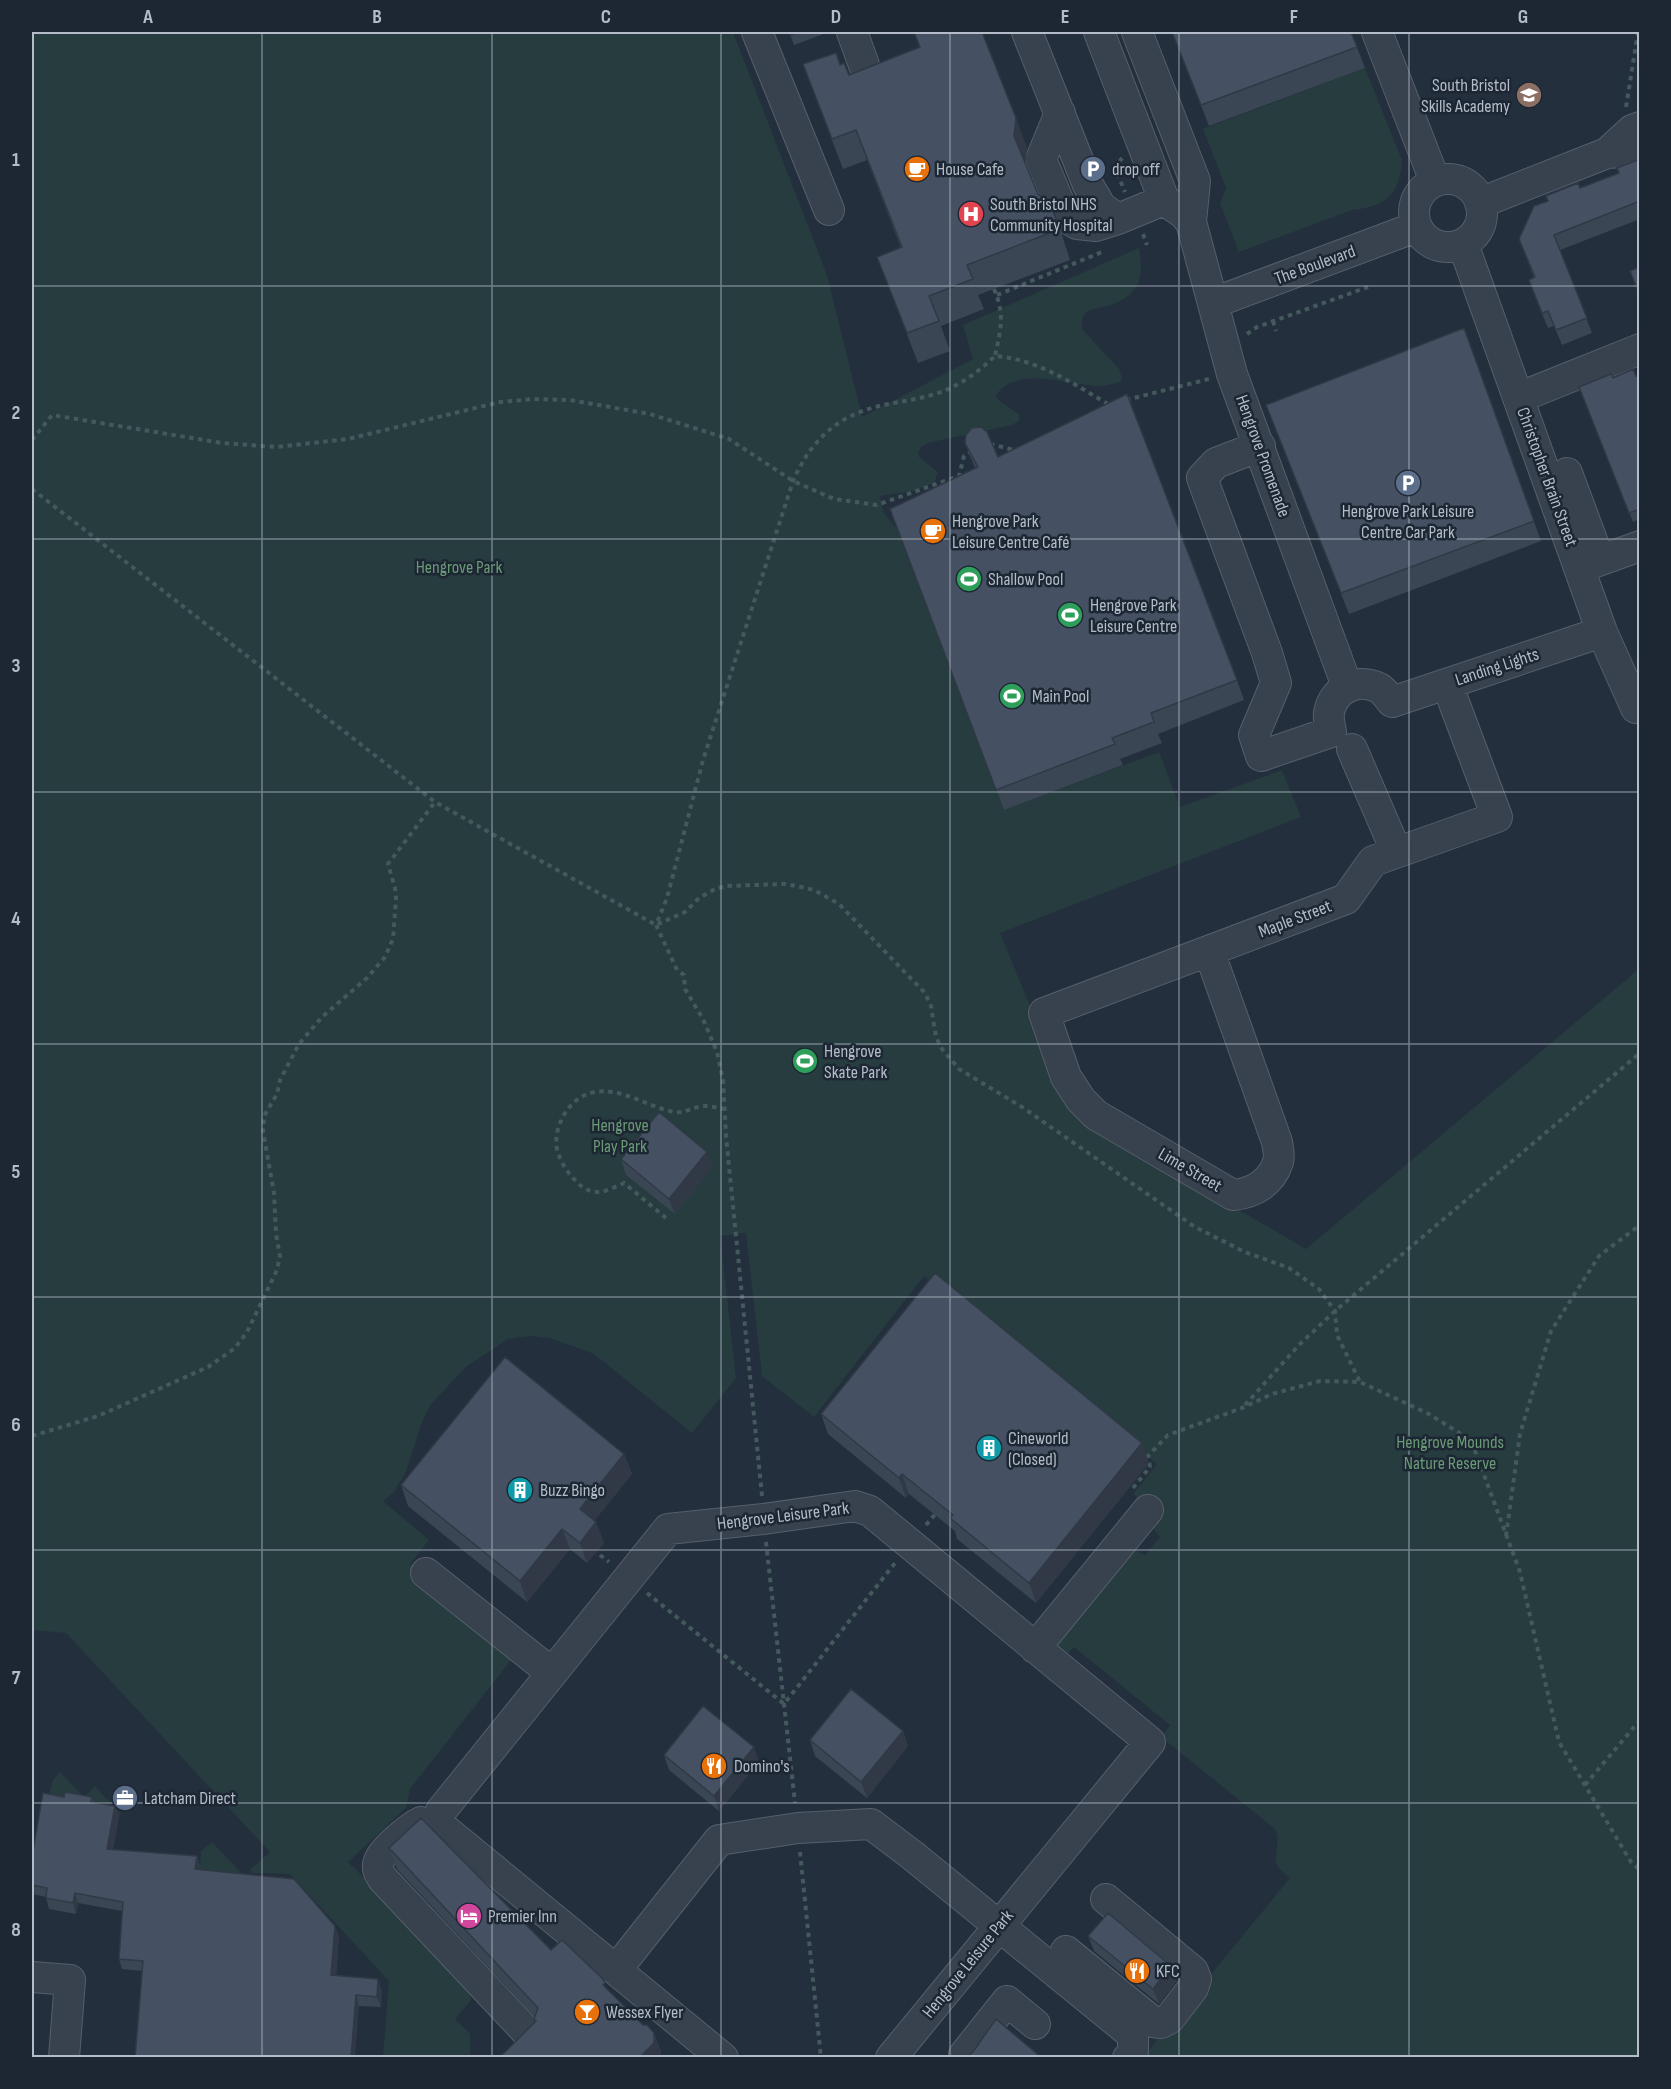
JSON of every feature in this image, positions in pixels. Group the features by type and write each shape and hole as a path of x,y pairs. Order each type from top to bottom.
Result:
{"street":[{"path":"757,32 829,210"},
{"path":"852,32 864,65"},
{"path":"1027,32 1088,185 1101,207 1125,229 1164,200"},
{"path":"1099,32 1164,200 1191,222"},
{"name":"Hengrove Promenade","path":"1137,32 1195,181 1191,222 1232,374 1347,686"},
{"path":"1377,32 1436,181"},
{"path":"1480,203 1607,153 1637,136"},
{"path":"1449,179 1469,186 1480,203 1482,217 1477,232 1463,244 1446,248 1428,242 1416,227 1414,207 1421,192 1436,181 1449,179"},
{"name":"The Boulevard","path":"1213,303 1416,227"},
{"name":"Christopher Brain Street","path":"1463,244 1528,395 1588,560 1602,632 1636,708"},
{"path":"1528,395 1640,349"},
{"path":"1260,446 1216,463 1202,478 1276,683 1254,735 1261,756 1331,732 1329,715 1332,704 1338,693 1347,686"},
{"path":"1588,560 1640,546"},
{"name":"Landing Lights","path":"1347,686 1364,683 1380,689 1392,702 1602,632"},
{"name":"Maple Street","path":"1044,1013 1346,899 1373,861 1497,817 1447,684"},
{"path":"1352,749 1396,851"},
{"name":"Lime Street","path":"1044,1013 1066,1077 1081,1100 1096,1114 1233,1195 1258,1189 1269,1177 1279,1160 1277,1142 1209,951"},
{"name":"Hengrove Leisure Park","path":"438,1820 441,1811 668,1529 855,1506 870,1511 909,1546 1150,1742 891,2058"},
{"path":"1035,1648 1148,1510"},
{"path":"426,1573 484,1603 552,1673"},
{"path":"525,2031 383,1879 377,1869 379,1859 406,1831 427,1819 438,1820 443,1828 723,2057"},
{"path":"616,1970 719,1839 798,1828 871,1824 1132,2035 1133,2052 1128,2058"},
{"path":"1066,1951 1153,2022 1161,2023 1169,2019 1193,1988 1196,1979 1193,1971 1106,1899"},
{"path":"32,1977 70,1980 64,2058"},
{"path":"964,2058 964,2055 1007,2001 1035,2024"}],"path":[{"path":"1637,136 1626,109 1638,32"},
{"path":"1125,229 1143,235 1147,245"},
{"path":"997,295 1112,248"},
{"path":"1245,336 1257,327 1368,287"},
{"path":"656,925 667,898 674,863 703,760 793,482 803,458 817,440 856,413 945,391 979,371 995,356 1002,325 1001,308 994,289"},
{"path":"1273,321 1276,332"},
{"path":"995,356 1011,357 1034,363 1107,405"},
{"path":"1097,410 1107,405 1232,374"},
{"path":"32,440 52,415 222,443 277,447 368,435 500,402 552,398 590,402 650,414 712,433 743,447 793,482 834,499 877,505 958,476 964,456 980,447"},
{"path":"988,443 1014,450 1025,445"},
{"path":"32,489 435,802 656,925 677,970 684,975 685,989 711,1037 723,1080 764,1519 821,2058"},
{"path":"32,1436 98,1416 208,1367 235,1348 247,1332 277,1270 280,1256 276,1234 274,1193 263,1131 264,1116 277,1094 280,1080 299,1044 322,1017 367,978 385,957 393,939 396,899 388,864 435,802"},
{"path":"656,925 685,912 707,893 726,886 785,884 814,890 829,897 850,913 926,993 931,1006 936,1037 942,1049 958,1069 1022,1107 1195,1227 1245,1252 1289,1268 1319,1289 1335,1311 1337,1335 1360,1382"},
{"path":"1242,1408 1300,1344 1335,1311 1640,1053"},
{"path":"666,1218 624,1183 599,1192 583,1189 565,1170 557,1151 557,1134 562,1117 572,1104 585,1095 604,1091 629,1096 677,1113 706,1106 724,1109"},
{"path":"1506,1537 1520,1434 1551,1331 1599,1256 1640,1225"},
{"path":"1148,1510 1128,1493 1150,1467 1148,1456 1168,1434 1242,1408 1272,1394 1320,1381 1360,1382 1426,1413 1471,1440 1520,1572 1559,1742 1631,1862 1640,1870"},
{"path":"784,1704 938,1510"},
{"path":"600,1555 784,1704"},
{"path":"1585,1785 1640,1720"}],"green space":[{"name":"Hengrove Park","path":"32,32 733,32 827,275 862,417 973,359 963,325 1139,248 1140,276 1134,289 1129,295 1111,305 1089,310 1082,320 1082,329 1119,369 1122,377 1120,382 1102,386 1030,379 1004,386 996,396 1000,402 1019,415 1019,421 1012,425 927,443 921,447 918,452 919,457 938,472 934,483 912,491 880,496 884,513 898,530 1004,810 1159,752 1180,807 1282,770 1301,817 1000,933 1066,1093 1090,1123 1306,1249 1639,969 1639,2057 1143,2057 1290,1878 1276,1863 1277,1838 1274,1828 1161,1737 1170,1725 1074,1647 1064,1658 1055,1643 1132,1549 1145,1555 1160,1537 1151,1526 1154,1511 1133,1494 1157,1464 924,1276 814,1417 762,1376 746,1233 720,1236 736,1378 692,1433 594,1354 550,1338 530,1336 508,1339 467,1366 431,1404 422,1422 405,1474 393,1493 383,1501 429,1540 410,1564 518,1651 410,1789 406,1808 348,1862 456,1969 470,1989 471,2000 455,2019 470,2034 470,2057 383,2057 389,1981 290,1874 252,1873 250,1870 270,1852 66,1633 32,1630"},
{"path":"1365,68 1402,160 1401,172 1394,190 1382,202 1352,210 1239,252 1220,203 1226,188 1203,129"},
{"path":"60,1772 84,1797 95,1786 121,1814 119,1816 47,1803 53,1780"},
{"path":"212,1842 247,1879 199,1879 201,1851"}],"building":[{"name":"South Bristol NHS Community Hospital","path":"914,32 982,32 1016,118 1014,136 1038,194 1050,204 1060,229 967,265 973,279 929,296 939,321 907,333 877,257 902,247 856,130 832,139 803,64 836,53 840,65 844,63 849,75 920,47"},
{"path":"1172,32 1351,32 1357,47 1201,105"},
{"path":"1640,159 1640,201 1554,235 1587,318 1556,330 1548,311 1542,313 1529,280 1535,277 1519,239 1534,206 1548,201 1546,196 1578,183 1580,188 1619,173 1617,168"},
{"path":"1640,267 1640,296 1630,271"},
{"name":"Hengrove Park Leisure Centre Car Park","path":"1464,328 1534,521 1341,593 1266,405"},
{"path":"1633,369 1636,376 1640,375 1640,509 1629,513 1579,387 1611,374 1613,378"},
{"name":"Hengrove Park Leisure Centre","path":"1127,394 1237,680 1151,713 1154,722 1112,738 1115,744 996,790 890,509 978,467 965,443 966,435 972,428 981,427 987,432 998,457"},
{"path":"659,1112 707,1152 669,1199 621,1159"},
{"name":"Cineworld (Closed)","path":"935,1273 1142,1443 1029,1583 950,1518 953,1515 902,1474 899,1478 821,1414"},
{"name":"Buzz Bingo","path":"505,1357 624,1454 580,1509 596,1522 580,1543 562,1529 520,1581 401,1485"},
{"path":"851,1689 903,1731 861,1782 810,1740"},
{"name":"Domino's","path":"703,1706 754,1747 714,1796 664,1755"},
{"path":"65,1792 92,1797 91,1802 115,1806 107,1849 197,1856 195,1869 294,1879 335,1926 331,1975 378,1979 377,1997 356,1995 351,2058 135,2058 143,1961 119,1959 123,1902 75,1893 73,1903 46,1898 47,1888 32,1885 32,1856 43,1793 64,1797"},
{"path":"421,1818 551,1950 562,1940 603,1979 605,1983 603,1985 643,2025 647,2025 654,2033 654,2043 639,2058 499,2058 536,2021 534,2019 538,2008 389,1848"},
{"path":"1108,1913 1171,1966 1153,1989 1088,1936"},
{"path":"996,2019 1042,2058 965,2058 973,2052"}],"place":[{"name":"South Bristol Skills Academy","path":"1529,95"},
{"name":"House Cafe","path":"917,169"},
{"name":"drop off","path":"1093,169"},
{"name":"South Bristol NHS Community Hospital","path":"971,214"},
{"name":"Hengrove Park Leisure Centre Car Park","path":"1408,483"},
{"name":"Hengrove Park Leisure Centre Café","path":"933,531"},
{"name":"Shallow Pool","path":"969,579"},
{"name":"Hengrove Park Leisure Centre","path":"1070,615"},
{"name":"Main Pool","path":"1012,696"},
{"name":"Hengrove Skate Park","path":"805,1061"},
{"name":"Cineworld (Closed)","path":"989,1448"},
{"name":"Buzz Bingo","path":"520,1490"},
{"name":"Domino's","path":"714,1766"},
{"name":"Latcham Direct","path":"125,1798"},
{"name":"Premier Inn","path":"469,1916"},
{"name":"KFC","path":"1137,1971"},
{"name":"Wessex Flyer","path":"587,2012"}],"park label":[{"name":"Hengrove Play Park","path":"620,1135"},
{"name":"Hengrove Mounds Nature Reserve","path":"1450,1452"}]}
